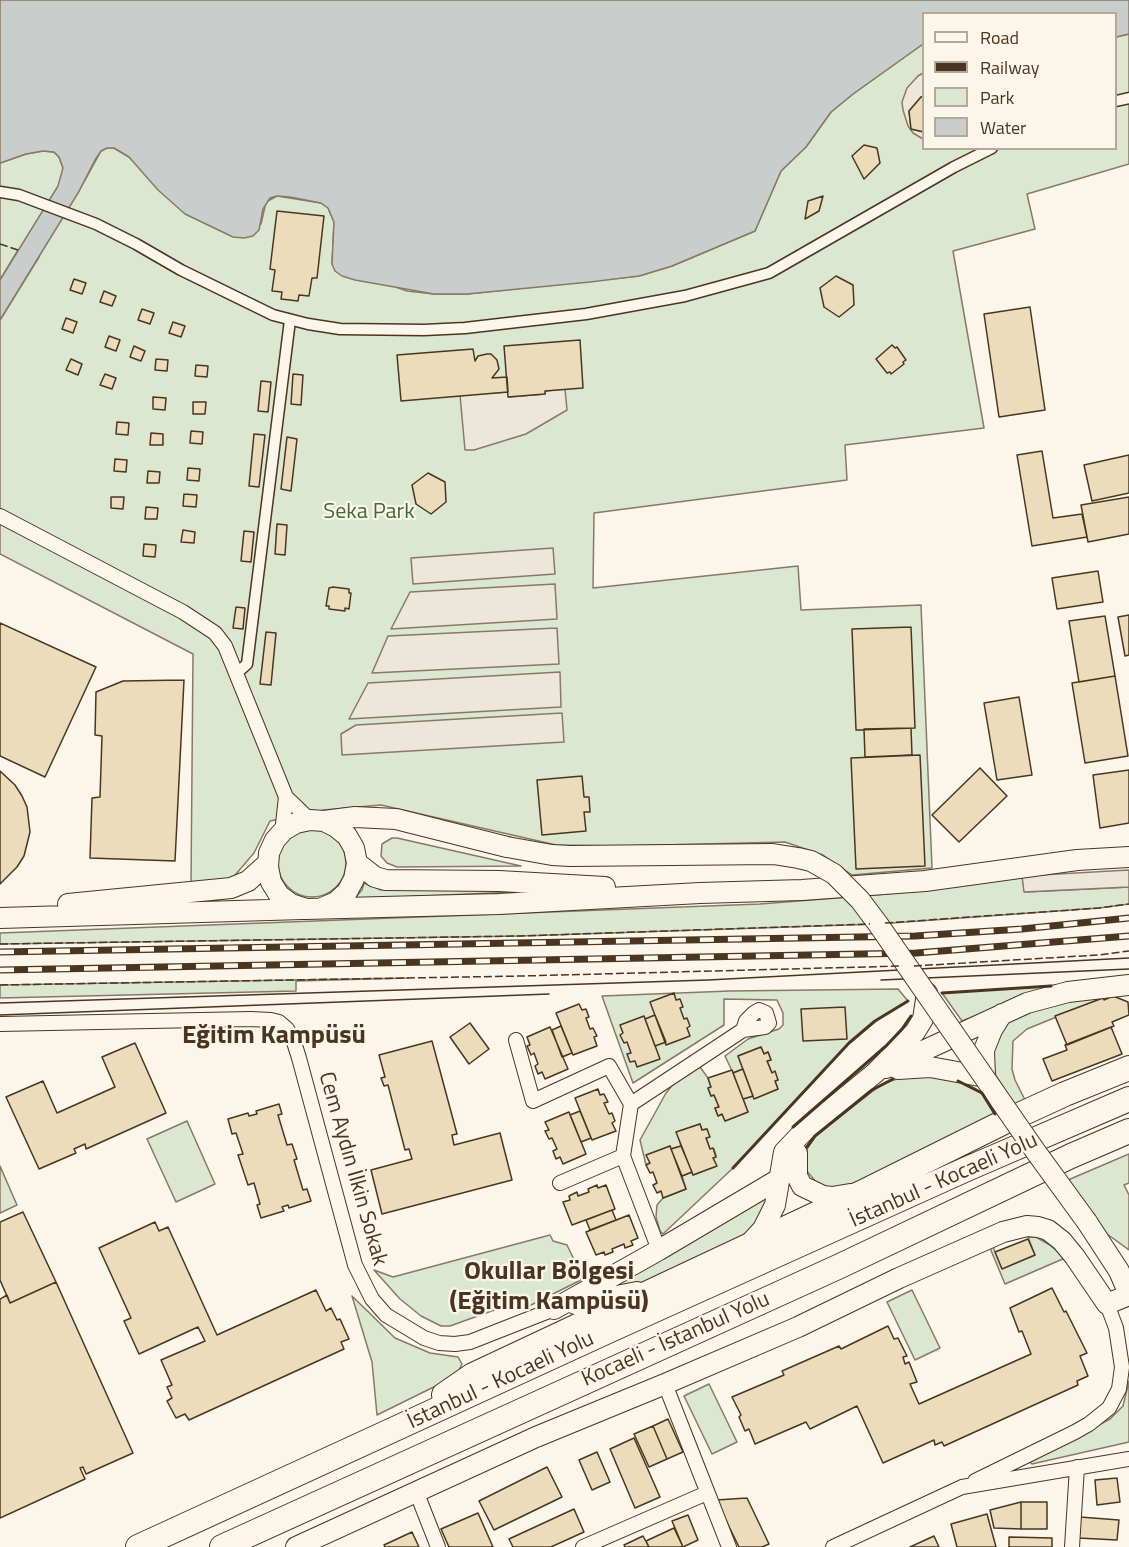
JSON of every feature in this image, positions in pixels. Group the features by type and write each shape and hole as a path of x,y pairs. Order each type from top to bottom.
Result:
{"highway":[{"path":"395,1430 473,1375 1024,1113 1129,1068"},
{"name":"İstanbul - Kocaeli Yolu","path":"138,1547 959,1173 1129,1099"},
{"name":"Kocaeli - İstanbul Yolu","path":"222,1547 840,1266 1071,1156 1129,1131"}],"main road":[{"path":"296,1547 536,1437 798,1327 899,1278 1015,1228 1038,1227 1056,1236 1075,1257 1107,1304 1129,1294 1106,1249 927,993 860,900 834,874 811,861 773,854 552,855 507,847 396,819 355,817 296,823 282,832 274,840 269,853 271,882 279,895 291,904 314,908 336,902 347,892 354,879 361,840 368,831 378,825 396,819"},
{"path":"317,821 336,827 347,836 356,858 375,877 386,880 499,881 700,893"},
{"path":"0,916 499,904 802,890 925,881 1077,860 1129,857"},
{"path":"0,916 43,907 231,888 248,881 268,863"},
{"path":"875,1073 1046,996 1096,987 1129,985"},
{"path":"746,1246 763,1229 775,1205 784,1152 804,1131 875,1073 915,1032 923,1019 927,993"},
{"path":"985,1077 984,1050 1002,1014"},
{"path":"875,1073 910,1066 930,1066 985,1077"},
{"path":"804,1131 798,1143 796,1159 797,1176 802,1186 817,1194 832,1197 864,1191"},
{"path":"554,1309 779,1179 796,1159"},
{"path":"1106,1249 1129,1275"},
{"path":"554,1309 661,1287"}],"street":[{"path":"0,192 19,195 96,224 231,296 290,320 324,327 357,330 465,328 586,315 685,296 769,273 954,167 988,150"},
{"path":"237,673 247,664 290,320"},
{"path":"0,516 203,624 215,633 225,646 237,673 286,797 282,832"},
{"path":"286,797 317,821"},
{"name":"Cem Aydın İlkin Sokak","path":"0,1024 262,1019 279,1022 293,1039 349,1250 362,1283 386,1316 424,1338 439,1343 455,1344 470,1342 554,1309"},
{"path":"631,1104 742,1030"},
{"path":"516,1040 534,1101 609,1066 631,1104 623,1156 659,1250"},
{"path":"560,1183 623,1156"},
{"path":"833,1547 1075,1432 1108,1408 1119,1389 1122,1367 1116,1328 1107,1304"},
{"path":"665,1384 729,1547"},
{"path":"962,1487 1129,1459"},
{"path":"1072,1547 1077,1467"},
{"path":"417,1491 438,1547"},
{"path":"583,1547 707,1493"}],"green space":[{"name":"Seka Park","path":"1129,34 1129,164 1027,194 1035,229 953,251 984,428 845,445 847,480 594,513 593,588 798,566 801,610 921,605 932,868 852,875 823,855 785,842 622,846 556,845 381,805 324,810 270,821 254,853 230,881 191,884 193,654 0,554 0,320 39,257 18,250 0,280 0,163 26,154 54,152 59,157 63,168 62,177 78,193 101,151 114,148 140,167 261,224 266,202 277,196 321,203 328,208 334,222 332,264 407,291 467,294 639,276 672,266 755,231 781,171 806,147 831,112 922,45 922,150 1117,150 1117,37"},
{"path":"312,829 325,832 336,839 343,850 346,863 343,876 336,887 325,894 312,897 299,894 288,887 281,876 278,863 281,850 288,839 299,832"},
{"path":"392,838 521,866 397,867 387,863 381,856 382,844"},
{"path":"1022,876 1025,892 1129,887 1129,904 878,924 521,936 0,944 0,933 760,904 887,894"},
{"path":"364,883 381,890 515,889 515,892 354,899 362,890"},
{"path":"408,978 296,981 296,991 0,998 0,985"},
{"path":"1055,985 962,1021 942,993 1037,987"},
{"path":"898,989 908,1001 875,1021 849,1043 733,1168 663,1234 656,1217 657,1205 663,1198 686,1189 682,1176 692,1172 693,1175 716,1166 713,1158 716,1156 714,1149 710,1149 706,1138 709,1137 707,1129 702,1130 700,1124 677,1132 681,1146 671,1149 670,1146 647,1156 650,1163 646,1165 640,1140 666,1093 679,1077 700,1067 708,1078 711,1096 714,1095 719,1107 715,1108 718,1116 722,1114 725,1121 748,1112 743,1099 753,1096 755,1098 778,1089 775,1081 778,1080 767,1061 771,1060 768,1052 764,1054 761,1047 738,1056 743,1069 733,1073 725,1056 748,1039 779,1029 783,1025 783,1013 777,1000 724,999 724,1025 633,1083 602,996 730,991"},
{"path":"1103,998 1027,1029 1013,1041 1012,1069 1025,1100 1015,1106 993,1071 992,1038 1000,1025 1058,1001"},
{"path":"912,1074 960,1081 976,1089 987,1099 995,1114 859,1185 832,1191 817,1183 806,1170 805,1152 815,1136 882,1084"},
{"path":"187,1121 215,1184 176,1202 147,1139"},
{"path":"1129,1154 1129,1183 1124,1185 1129,1195 1129,1250 1107,1234 1068,1180"},
{"path":"0,1166 17,1205 0,1213"},
{"path":"771,1193 751,1234 662,1282 588,1295"},
{"path":"550,1235 553,1241 567,1245 579,1270 581,1280 525,1308 522,1300 450,1326 441,1326 421,1316 400,1299 374,1270 393,1277"},
{"path":"1028,1237 1036,1237 1065,1258 1005,1284 990,1248 993,1247 1002,1268 1035,1255"},
{"path":"912,1290 940,1348 915,1360 887,1302"},
{"path":"352,1296 395,1338 430,1353 458,1357 462,1364 456,1376 377,1415 372,1362"},
{"path":"1129,1381 1129,1442 1032,1464 1030,1462 1110,1419 1123,1406"},
{"path":"709,1384 737,1442 712,1454 684,1396"}],"shaded area":[{"path":"922,74 922,97 909,111 911,129 922,132 922,138 913,133 908,126 902,102 907,88"},
{"path":"565,389 567,410 526,434 474,450 465,450 460,395 508,392 509,397 545,394 545,391"},
{"path":"553,548 555,574 413,584 411,558"},
{"path":"555,584 557,619 391,629 410,592"},
{"path":"557,628 559,664 372,673 388,636"},
{"path":"560,672 561,707 349,719 368,683"},
{"path":"562,713 564,742 342,755 341,734 356,725"},
{"path":"1129,870 1129,887 1024,892 1022,876"}],"water":[{"path":"0,0 1129,0 1129,34 1117,37 1117,12 922,12 922,45 831,112 806,147 781,171 755,231 672,266 639,276 467,294 434,294 355,280 335,271 332,264 334,222 328,208 321,203 290,197 270,198 263,209 259,230 253,236 233,237 185,214 158,190 129,157 114,148 107,148 101,151 95,160 78,193 0,320 0,280 58,186 63,168 59,157 54,152 43,151 0,163"}],"building":[{"path":"922,97 922,132 911,129 909,111"},
{"path":"864,145 877,148 880,163 864,179 852,156"},
{"path":"823,196 819,211 805,219 808,201"},
{"path":"277,211 324,216 317,278 312,278 309,296 299,295 298,301 281,299 282,292 272,291 275,270 270,269"},
{"path":"836,276 853,285 854,305 839,317 824,307 820,288"},
{"path":"74,279 86,283 82,294 70,290"},
{"path":"104,291 116,296 112,306 100,302"},
{"path":"1030,307 1045,410 999,417 984,314"},
{"path":"142,309 154,313 150,324 138,320"},
{"path":"66,318 77,322 73,333 62,329"},
{"path":"173,322 185,326 181,337 169,333"},
{"path":"109,336 120,340 116,351 105,347"},
{"path":"580,340 583,388 508,397 504,346"},
{"path":"892,345 897,347 906,360 891,374 887,373 876,359"},
{"path":"134,346 145,351 141,361 130,357"},
{"path":"473,349 475,361 478,356 487,354 491,354 497,360 499,369 492,378 507,377 508,392 401,401 397,355"},
{"path":"71,359 82,364 78,375 66,370"},
{"path":"156,359 168,360 167,371 155,370"},
{"path":"196,365 208,366 207,377 195,376"},
{"path":"105,374 116,378 112,389 100,385"},
{"path":"293,374 303,375 301,405 291,404"},
{"path":"261,381 271,382 268,412 258,411"},
{"path":"153,397 166,398 165,410 153,409"},
{"path":"193,402 206,402 205,414 193,414"},
{"path":"117,422 129,423 128,435 116,434"},
{"path":"191,431 203,432 202,444 190,443"},
{"path":"151,433 163,434 163,445 150,445"},
{"path":"254,434 265,435 259,487 249,486"},
{"path":"287,437 297,439 291,491 281,489"},
{"path":"1042,451 1053,518 1082,514 1087,537 1032,546 1017,455"},
{"path":"1129,455 1129,493 1092,501 1084,465"},
{"path":"115,459 127,460 126,472 114,471"},
{"path":"188,468 200,469 199,481 187,480"},
{"path":"148,471 160,472 159,483 147,483"},
{"path":"428,473 445,482 446,502 431,514 416,504 412,485"},
{"path":"184,494 197,495 196,507 183,506"},
{"path":"111,497 124,497 123,509 111,508"},
{"path":"1129,497 1129,534 1088,542 1081,505"},
{"path":"146,507 158,508 157,519 145,519"},
{"path":"277,524 287,525 285,555 275,554"},
{"path":"183,530 195,532 194,543 181,542"},
{"path":"244,531 254,532 251,562 241,561"},
{"path":"144,544 156,545 155,557 143,556"},
{"path":"1098,571 1103,602 1057,609 1052,578"},
{"path":"329,588 349,589 351,593 349,609 345,608 345,611 329,609 329,606 326,606"},
{"path":"236,607 245,608 243,629 233,628"},
{"path":"1129,615 1129,655 1125,656 1118,617"},
{"path":"1105,616 1115,676 1079,682 1069,621"},
{"path":"0,623 96,667 45,777 0,756"},
{"path":"911,627 915,728 856,730 852,629"},
{"path":"266,632 276,633 271,685 260,684"},
{"path":"1115,676 1128,756 1085,763 1072,683"},
{"path":"184,680 175,861 90,858 92,798 100,797 102,736 95,735 96,692 123,681"},
{"path":"1019,697 1032,775 997,780 984,703"},
{"path":"911,728 912,755 865,757 864,729"},
{"path":"920,755 925,866 856,869 851,758"},
{"path":"980,768 1007,796 959,842 932,815"},
{"path":"1129,770 1129,823 1100,828 1093,775"},
{"path":"0,771 15,785 22,796 27,807 30,832 24,856 17,867 0,884"},
{"path":"582,776 584,797 589,797 590,812 584,812 586,831 542,835 537,780"},
{"path":"674,993 676,1000 680,999 683,1007 680,1008 684,1019 687,1018 690,1026 687,1028 690,1036 666,1045 650,1002"},
{"path":"1113,996 1128,1002 1129,1015 1112,1022 1114,1026 1067,1045 1055,1016"},
{"path":"579,1004 582,1010 586,1009 590,1029 593,1028 597,1036 594,1037 597,1046 573,1055 556,1013"},
{"path":"845,1007 847,1039 803,1041 801,1009"},
{"path":"655,1015 666,1042 655,1046 645,1019"},
{"path":"644,1016 660,1059 637,1067 635,1061 630,1062 627,1054 631,1053 627,1042 624,1043 620,1035 623,1033 620,1025"},
{"path":"470,1023 489,1049 469,1064 450,1037"},
{"path":"561,1026 572,1053 562,1057 552,1030"},
{"path":"550,1027 568,1069 545,1079 542,1072 538,1074 535,1066 538,1064 534,1053 531,1055 527,1046 530,1045 527,1037"},
{"path":"1111,1027 1122,1054 1052,1081 1043,1059 1067,1050 1065,1045"},
{"path":"432,1041 457,1134 452,1135 454,1145 500,1133 512,1180 382,1214 371,1170 412,1159 409,1149 405,1150 388,1085 384,1086 381,1078 385,1077 379,1055"},
{"path":"135,1043 166,1113 86,1149 85,1144 74,1149 76,1153 39,1169 6,1097 43,1081 57,1113 115,1087 102,1057"},
{"path":"761,1047 764,1054 768,1052 771,1060 767,1061 772,1073 775,1071 778,1089 754,1099 738,1056"},
{"path":"743,1069 753,1096 743,1099 733,1073"},
{"path":"732,1070 748,1112 725,1121 722,1114 718,1116 715,1108 719,1107 714,1095 711,1096 708,1078"},
{"path":"598,1089 600,1095 604,1094 608,1102 604,1103 609,1114 612,1113 615,1121 612,1123 616,1131 592,1140 575,1098"},
{"path":"279,1104 282,1114 278,1115 287,1145 292,1144 303,1190 307,1189 311,1201 289,1208 288,1205 282,1207 284,1211 261,1218 254,1183 248,1185 238,1155 243,1154 236,1133 232,1134 228,1119 248,1113 249,1116 257,1114 256,1111"},
{"path":"580,1111 591,1138 581,1142 570,1115"},
{"path":"569,1112 586,1154 563,1164 560,1157 556,1159 553,1151 557,1149 552,1138 549,1139 545,1131 549,1130 545,1122"},
{"path":"700,1124 702,1130 707,1129 710,1137 706,1138 710,1149 713,1148 716,1157 713,1158 717,1166 693,1175 676,1132"},
{"path":"670,1146 686,1189 663,1198 661,1191 657,1193 653,1185 657,1183 653,1172 650,1173 646,1165 650,1163 646,1155"},
{"path":"681,1146 692,1172 682,1176 671,1149"},
{"path":"597,1185 598,1188 606,1185 615,1209 572,1225 563,1202 570,1200 569,1196 577,1192 578,1196 589,1192 588,1189"},
{"path":"612,1210 616,1220 590,1230 586,1220"},
{"path":"23,1212 56,1282 10,1303 0,1280 0,1222"},
{"path":"629,1215 638,1238 631,1241 633,1245 625,1248 624,1244 612,1249 613,1252 596,1255 586,1232"},
{"path":"155,1222 159,1231 168,1227 217,1335 316,1290 326,1311 331,1308 337,1320 340,1319 349,1339 341,1342 344,1349 189,1420 185,1414 176,1418 167,1401 172,1398 167,1387 172,1385 161,1360 205,1341 198,1327 139,1354 124,1321 131,1318 99,1248"},
{"path":"1028,1239 1035,1255 1002,1269 995,1252"},
{"path":"56,1282 133,1453 86,1474 83,1467 80,1468 85,1479 0,1518 0,1299 7,1295 10,1303"},
{"path":"1052,1288 1087,1353 1080,1356 1088,1376 1077,1381 1078,1385 944,1446 942,1442 935,1445 934,1440 883,1463 857,1406 810,1429 806,1422 755,1444 749,1429 745,1431 739,1417 741,1415 732,1397 784,1375 782,1371 839,1346 841,1349 888,1326 894,1339 898,1338 907,1356 903,1357 905,1364 909,1362 917,1382 910,1384 919,1404 1031,1354 1010,1308"},
{"path":"668,1419 683,1452 667,1459 653,1426"},
{"path":"653,1426 667,1459 649,1467 634,1434"},
{"path":"634,1438 660,1497 635,1508 610,1449"},
{"path":"597,1452 610,1482 592,1490 579,1460"},
{"path":"547,1467 562,1497 494,1530 479,1501"},
{"path":"1117,1478 1120,1502 1097,1505 1095,1480"},
{"path":"747,1498 769,1544 762,1547 739,1547 716,1500"},
{"path":"1021,1502 1047,1502 1047,1529 1021,1529"},
{"path":"1021,1502 1021,1529 994,1528 990,1510"},
{"path":"574,1509 584,1532 551,1547 513,1547 509,1539"},
{"path":"478,1513 493,1547 449,1547 441,1529"},
{"path":"987,1514 996,1547 957,1547 951,1524"},
{"path":"688,1515 698,1540 683,1547 672,1521"},
{"path":"1080,1517 1119,1520 1117,1540 1078,1538"},
{"path":"674,1528 683,1547 649,1547 646,1541"},
{"path":"412,1532 419,1547 385,1547 384,1545"},
{"path":"643,1536 649,1547 625,1547 624,1545"},
{"path":"934,1536 939,1547 910,1547"},
{"path":"1009,1537 1052,1538 1052,1547 1009,1547"}],"tram line":[{"path":"0,1003 708,980 1129,958"},
{"path":"881,980 1129,969"},
{"path":"0,1015 549,994"}],"railway":[{"path":"0,952 915,936 1022,929 1129,918"},
{"path":"0,970 916,953 1129,936"}],"fence":[{"path":"0,244 18,250"},
{"path":"885,923 1129,904"},
{"path":"0,944 521,936 870,924"},
{"path":"914,966 1098,955 1129,951"},
{"path":"0,985 523,976 902,966"}],"wall":[{"path":"942,993 1051,986"},
{"path":"733,1168 849,1043 875,1021 908,1001"},
{"path":"793,1127 886,1046 911,1016"},
{"path":"807,1147 815,1136 872,1090 893,1079"},
{"path":"958,1081 982,1093 995,1114"}],"district":[{"name":"Eğitim Kampüsü","path":"274,1037"},
{"name":"Okullar Bölgesi (Eğitim Kampüsü)","path":"549,1288"}]}
